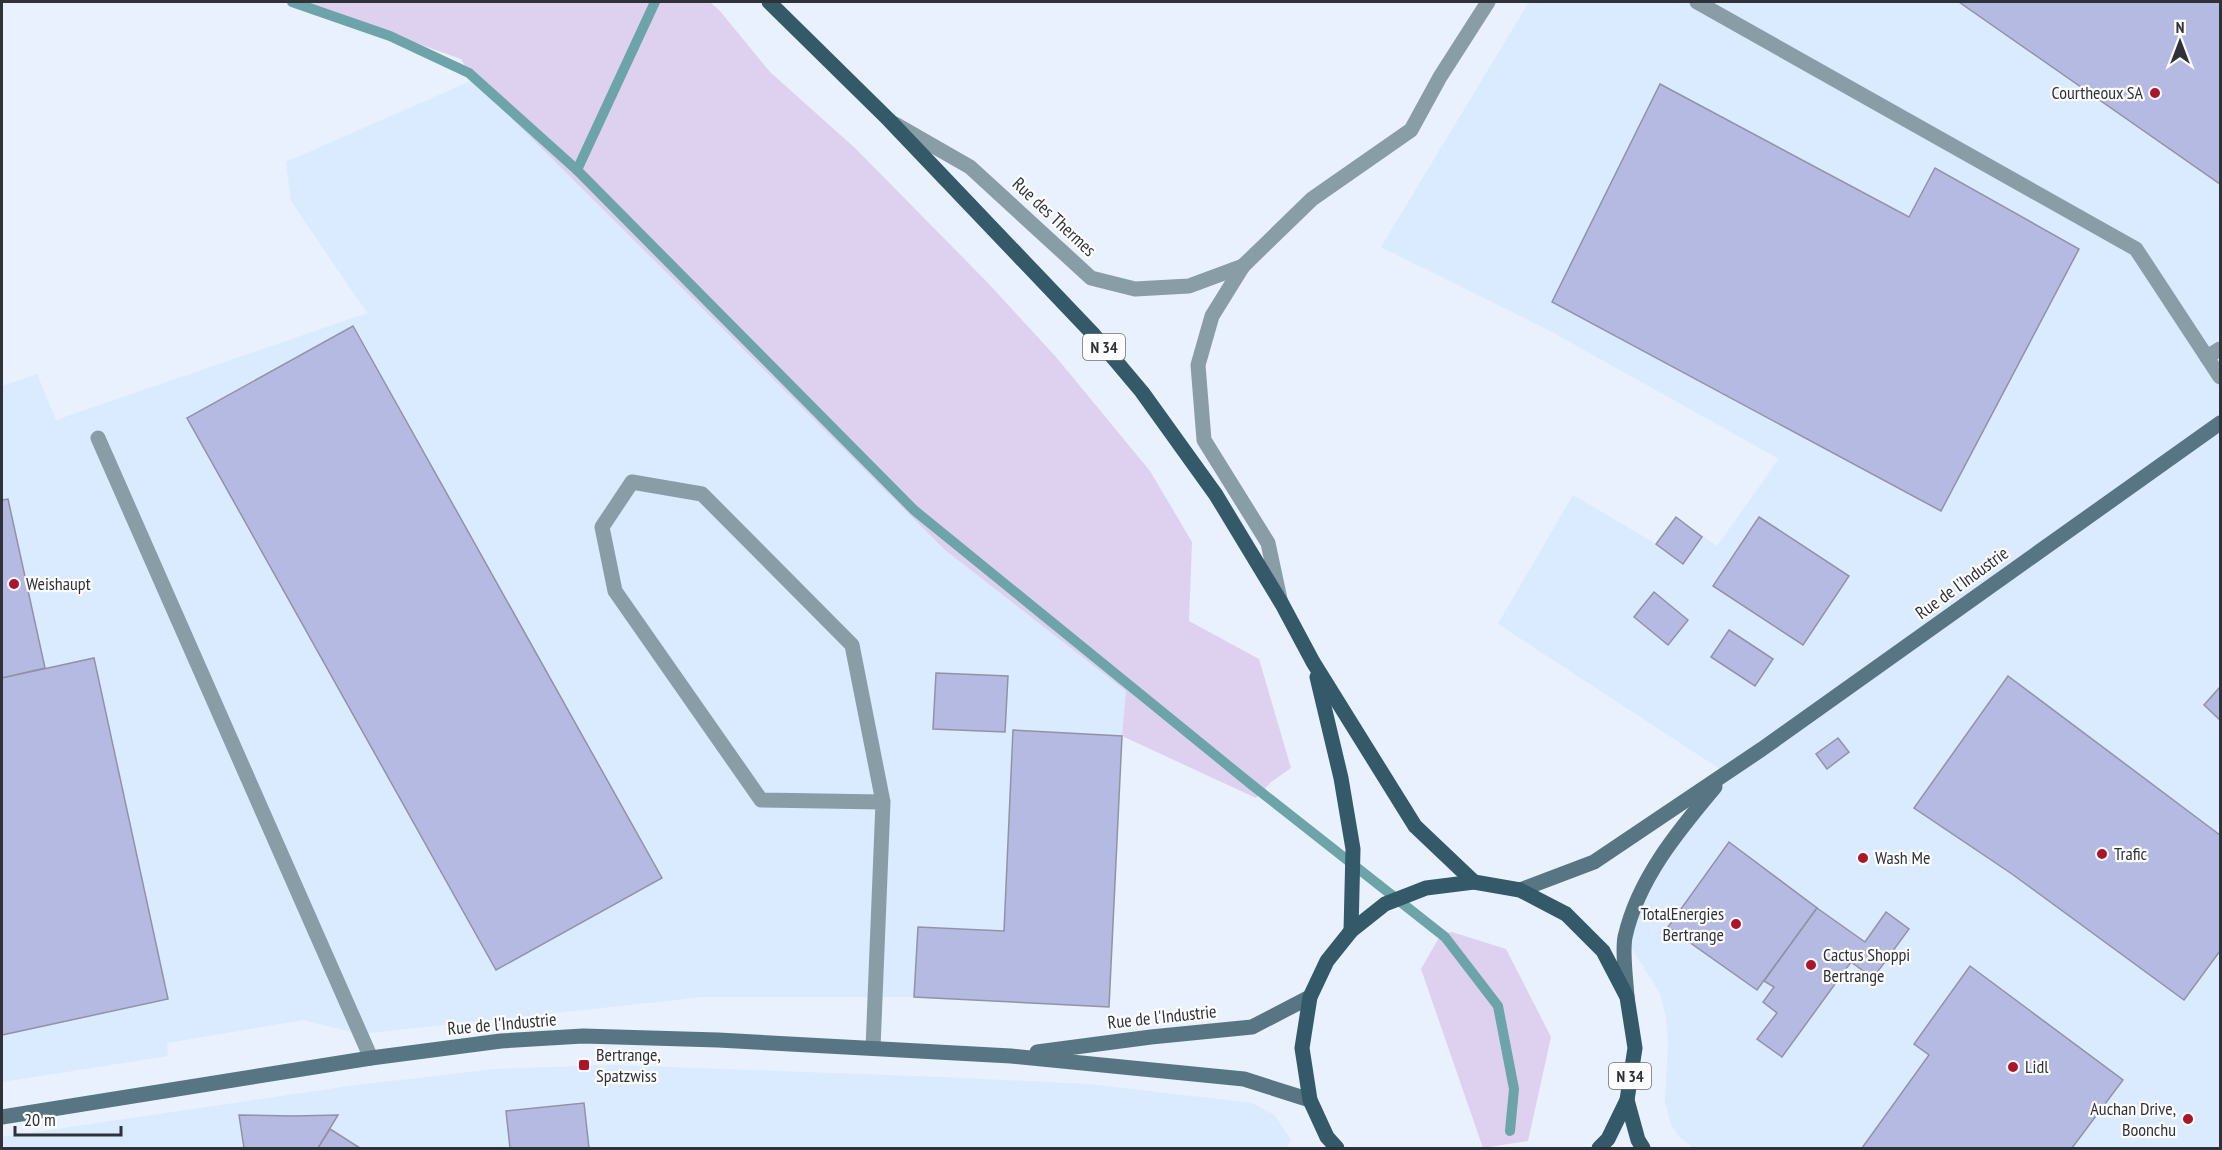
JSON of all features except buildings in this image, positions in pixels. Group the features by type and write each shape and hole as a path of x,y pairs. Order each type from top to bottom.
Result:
{"main road":[{"name":"N 34","path":"769,2 889,120 1094,335 1142,392 1216,495 1282,604 1313,662 1415,826 1474,882"},
{"name":"N 34","path":"1313,662 1341,778 1353,849 1351,931"},
{"name":"N 34","path":"1330,1145 1310,1100 1302,1048 1310,997 1326,961 1351,931 1385,904 1425,888 1474,882 1520,890 1566,914 1603,951 1627,997 1635,1048 1627,1100 1608,1138 1599,1149"},
{"path":"1627,1100 1638,1140 1643,1149"}],"street":[{"name":"Rue des Thermes","path":"1282,604 1268,543 1204,440 1198,365 1212,316 1243,266 1312,199 1411,130 1440,77 1488,2"},
{"path":"1697,2 2136,249 2214,353 2220,377"},
{"name":"Rue des Thermes","path":"889,120 970,166 1091,278 1135,289 1189,286 1243,266"},
{"name":"Rue de l'Industrie","path":"1520,890 1594,862 1726,773 2220,423"},
{"path":"98,438 371,1058"},
{"path":"873,1048 883,802 852,645 702,494 632,482 602,527 615,591 761,800 883,802"},
{"name":"Rue de l'Industrie","path":"1627,997 1625,938 1638,896 1674,835 1726,773"},
{"name":"Rue de l'Industrie","path":"1011,1056 1151,1037 1252,1027 1310,997"},
{"name":"Rue de l'Industrie","path":"2,1117 371,1058 501,1041 582,1036 718,1040 1011,1056 1244,1079 1310,1100"}],"shaded area":[{"path":"301,2 710,2 770,72 855,148 987,282 1056,357 1150,471 1192,542 1189,621 1259,659 1291,768 1271,782 1256,798 1122,736 1126,691 945,550 473,80 461,59"},
{"path":"1529,2 2220,2 2220,1148 1694,1148 1678,1136 1671,1124 1665,1102 1668,1044 1666,1018 1660,993 1625,938 1638,896 1726,773 1498,624 1573,495 1656,544 1676,517 1717,546 1779,459 1552,332 1381,247"},
{"path":"473,80 945,550 1127,691 1122,736 1109,1007 914,997 703,997 360,1034 303,1020 167,1043 168,1056 2,1082 2,386 37,374 56,420 367,313 291,201 286,162"},
{"path":"1452,932 1506,949 1551,1037 1528,1141 1483,1148 1421,969 1441,934"},
{"path":"613,1065 1088,1084 1252,1103 1274,1115 1291,1140 1287,1148 2,1148 2,1137 357,1085 496,1069"}],"waterway":[{"path":"292,2 390,36 469,73 577,170 914,510 1252,785 1445,937 1498,1006 1514,1089 1510,1131"},
{"path":"577,170 655,2"}],"place":[{"name":"Courtheoux SA","path":"2155,93"},
{"name":"Weishaupt","path":"14,584"},
{"name":"Trafic","path":"2102,854"},
{"name":"Wash Me","path":"1863,858"},
{"name":"TotalEnergies Bertrange","path":"1736,924"},
{"name":"Cactus Shoppi Bertrange","path":"1811,965"},
{"name":"Bertrange, Spatzwiss","path":"584,1065"},
{"name":"Lidl","path":"2013,1067"},
{"name":"Auchan Drive, Boonchu","path":"2188,1119"}]}
